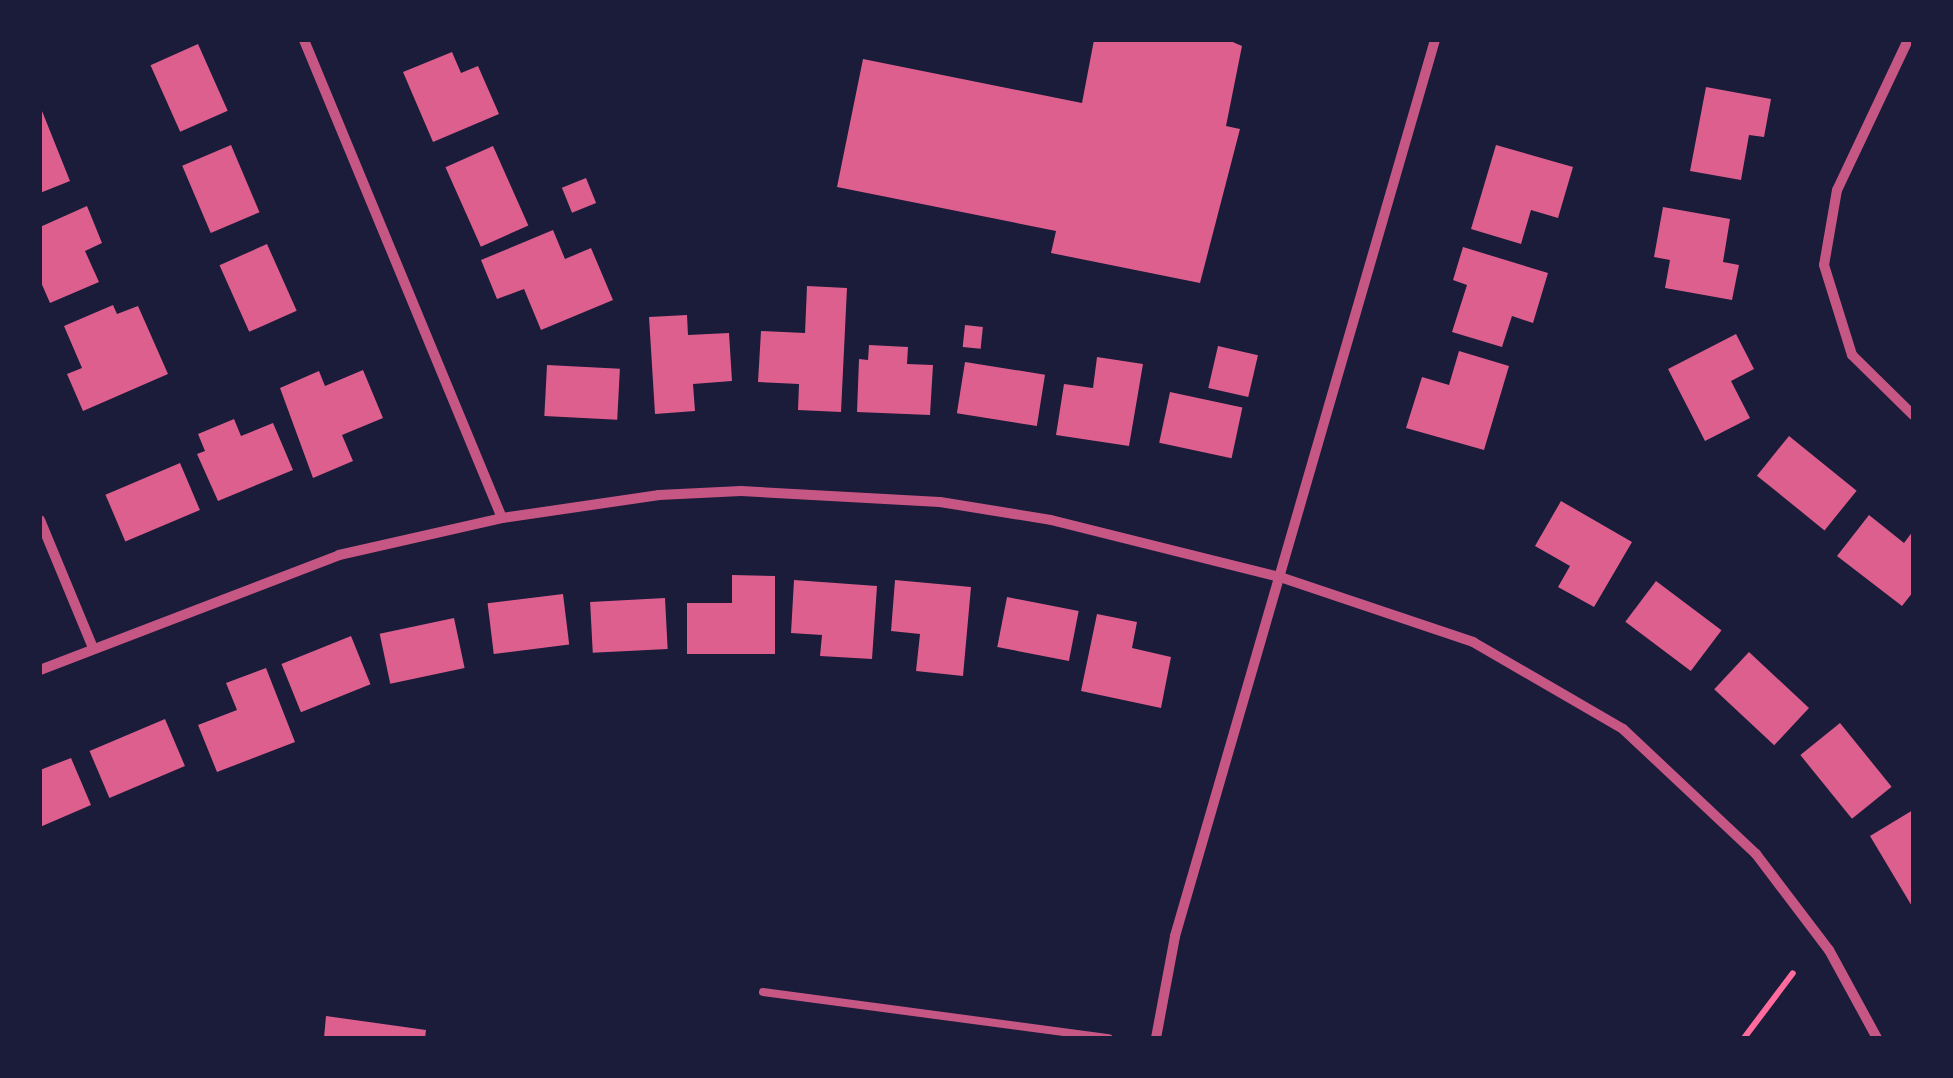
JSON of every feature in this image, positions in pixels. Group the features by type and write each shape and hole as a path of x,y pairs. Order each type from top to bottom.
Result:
{"street":[{"path":"304,40 502,518"},
{"path":"1156,1038 1175,936 1435,40"},
{"path":"1908,40 1837,190 1824,265 1852,355 1913,415"},
{"path":"40,670 339,555 502,518 659,495 741,491 940,502 1051,520 1280,577 1473,642 1623,729 1756,854 1828,950 1877,1038"},
{"path":"40,520 93,648"}],"lane":[{"path":"763,992 1109,1038"},
{"path":"994,1038 996,1023"}],"path":[{"path":"1744,1038 1794,973"}],"building":[{"path":"1094,40 1228,40 1242,46 1226,126 1240,129 1200,283 1051,253 1056,231 837,187 863,59 1082,103"},
{"path":"198,44 228,111 180,132 150,65"},
{"path":"452,52 461,73 478,66 499,114 433,142 403,72"},
{"path":"1706,87 1771,99 1764,137 1749,135 1741,180 1690,171"},
{"path":"40,106 70,181 40,193"},
{"path":"231,145 260,212 211,233 182,166"},
{"path":"1496,145 1573,167 1558,218 1531,210 1521,244 1471,229"},
{"path":"493,146 528,225 481,247 445,167"},
{"path":"586,178 596,203 572,213 562,188"},
{"path":"87,206 102,243 85,251 99,282 50,303 40,280 40,227"},
{"path":"1663,207 1730,219 1723,262 1739,265 1732,300 1665,288 1670,260 1654,257"},
{"path":"553,230 565,259 591,248 613,300 541,330 524,289 497,299 481,260"},
{"path":"267,244 297,311 249,332 219,265"},
{"path":"1463,247 1548,273 1533,323 1512,316 1502,347 1452,332 1467,285 1453,280"},
{"path":"807,286 847,288 841,412 798,410 799,384 758,382 761,331 805,333"},
{"path":"113,305 117,314 138,306 168,374 83,411 67,374 82,368 64,326"},
{"path":"687,315 688,335 729,333 732,381 693,384 695,411 655,414 649,317"},
{"path":"965,325 983,327 981,349 963,347"},
{"path":"1736,334 1754,369 1731,381 1750,418 1705,441 1668,369"},
{"path":"869,345 908,347 907,364 933,365 930,415 857,412 859,359 868,360"},
{"path":"1218,346 1258,355 1248,397 1208,388"},
{"path":"1459,351 1509,366 1484,450 1406,428 1422,377 1449,385"},
{"path":"1097,357 1143,364 1129,446 1056,435 1064,384 1093,388"},
{"path":"965,362 1045,375 1037,426 957,413"},
{"path":"547,365 620,369 617,420 544,416"},
{"path":"363,370 383,418 342,435 353,461 313,478 280,388 319,371 325,386"},
{"path":"1170,392 1242,407 1232,458 1159,443"},
{"path":"234,419 241,436 273,423 293,470 218,501 197,454 205,451 198,434"},
{"path":"1789,436 1857,491 1825,530 1757,476"},
{"path":"180,463 200,510 125,542 105,495"},
{"path":"1561,501 1632,542 1594,607 1558,587 1570,566 1535,546"},
{"path":"1869,515 1904,543 1913,531 1913,592 1902,606 1837,556"},
{"path":"732,575 775,576 775,654 687,654 687,603 732,603"},
{"path":"794,580 877,586 872,659 820,656 822,635 791,633"},
{"path":"895,580 971,587 963,676 916,671 920,634 891,631"},
{"path":"1656,581 1721,630 1691,671 1625,622"},
{"path":"563,594 569,645 494,654 488,603"},
{"path":"1007,597 1079,611 1069,661 997,647"},
{"path":"665,598 668,649 593,653 590,602"},
{"path":"1097,614 1137,622 1132,648 1171,657 1161,708 1081,691"},
{"path":"454,618 465,668 390,684 380,634"},
{"path":"351,636 370,684 301,712 281,664"},
{"path":"1749,652 1809,708 1774,745 1714,689"},
{"path":"266,668 295,742 217,772 198,725 237,710 226,683"},
{"path":"165,719 185,766 109,798 90,751"},
{"path":"1840,723 1892,787 1852,819 1800,755"},
{"path":"71,758 91,805 40,827 40,770"},
{"path":"1913,810 1913,908 1870,836"},
{"path":"326,1016 426,1030 425,1038 324,1038"}]}
